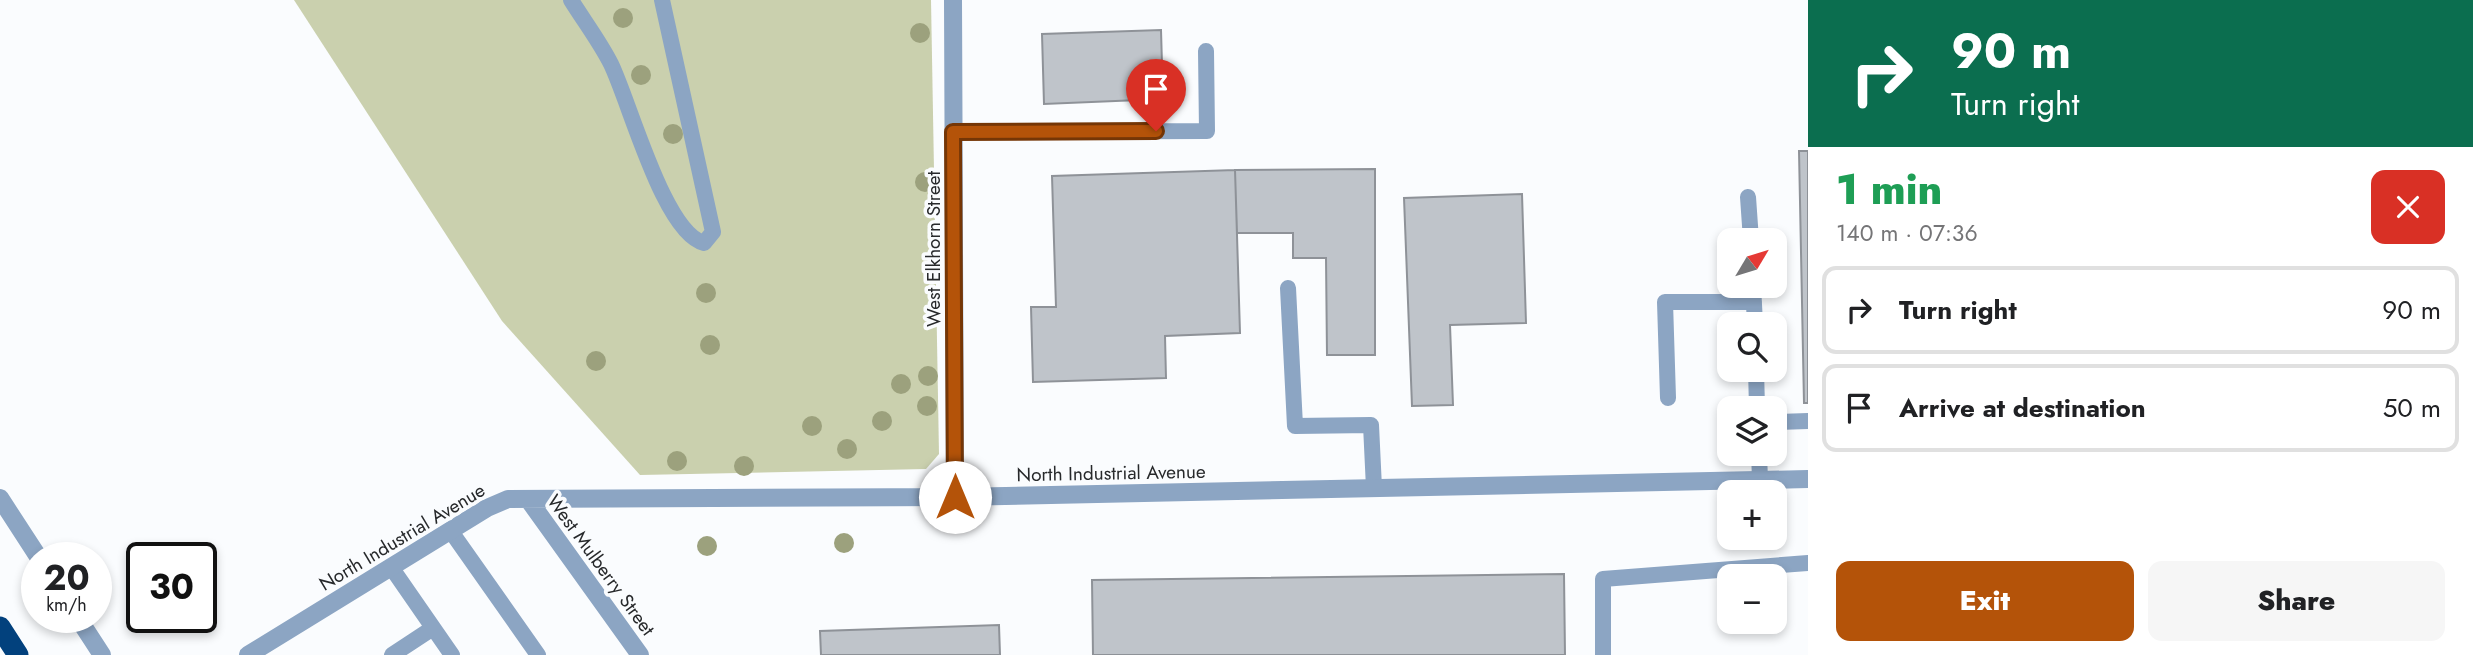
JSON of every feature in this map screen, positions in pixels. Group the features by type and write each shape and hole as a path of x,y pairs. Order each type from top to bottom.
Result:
{"highway":[{"path":"0,627 18,655"}],"street":[{"name":"West Elkhorn Street","path":"953,0 955,497"},
{"name":"North Industrial Avenue","path":"1760,480 1808,479"},
{"name":"North Industrial Avenue","path":"248,655 450,530 508,499 955,497 1717,481"},
{"path":"0,498 29,542"},
{"name":"West Mulberry Street","path":"528,499 640,655"},
{"path":"88,633 102,655"}],"lane":[{"path":"570,0 610,61 628,101 650,167 682,229 692,240 704,243 713,232 662,0"},
{"path":"953,132 1207,131 1206,51"},
{"path":"1748,197 1750,228"},
{"path":"1288,288 1295,426 1371,425 1374,488"},
{"path":"1754,298 1754,312"},
{"path":"1668,398 1665,302 1754,302"},
{"path":"1787,422 1808,421"},
{"path":"1759,466 1760,480"},
{"path":"450,530 538,655"},
{"path":"1603,655 1603,579 1808,563"},
{"path":"391,567 452,655"},
{"path":"391,655 433,628"}],"green space":[{"path":"294,0 931,0 939,454 926,469 640,475 502,321"}],"building":[{"path":"1161,30 1163,99 1044,104 1042,34"},
{"path":"1799,151 1808,151 1808,403 1804,403"},
{"path":"1375,169 1375,355 1327,355 1326,258 1293,258 1293,233 1237,233 1235,170"},
{"path":"1235,170 1240,333 1165,336 1166,378 1033,382 1031,307 1056,307 1052,176"},
{"path":"1522,194 1526,323 1450,325 1453,405 1412,406 1404,198"},
{"path":"1564,574 1565,655 1093,655 1092,580"},
{"path":"999,625 1000,655 821,655 820,631"}],"route":[{"path":"955,497 953,132 1156,131"}]}
